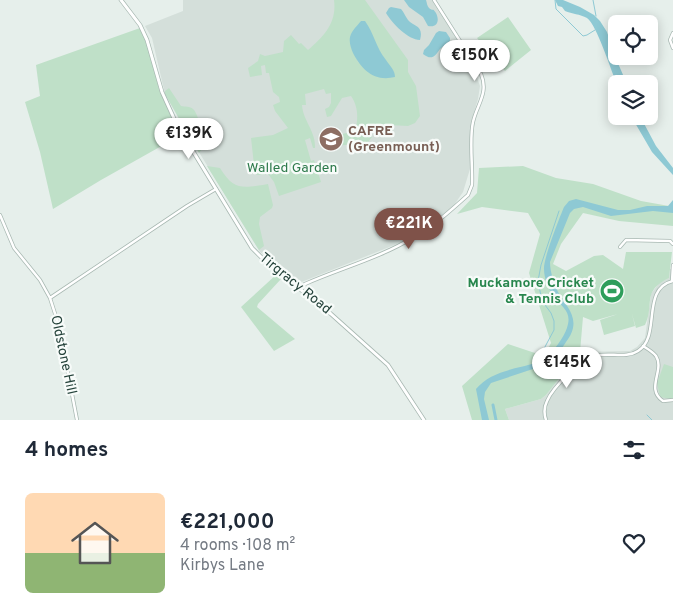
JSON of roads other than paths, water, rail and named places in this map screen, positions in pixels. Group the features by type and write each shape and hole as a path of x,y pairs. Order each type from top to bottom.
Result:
{"street":[{"name":"Tirgracy Road","path":"121,0 144,32 162,92 177,125 257,254 331,314 388,365 424,420"},
{"path":"299,288 414,237 445,215 468,195 472,177 473,122 482,100 484,84 481,74 434,0"},
{"path":"673,33 670,40 673,48"},
{"path":"50,298 217,188"},
{"name":"Oldstone Hill","path":"0,215 14,248 40,280 50,298 60,326 77,420"},
{"path":"620,247 626,240 670,241 673,244"},
{"path":"546,420 545,408 549,397 580,363 599,355 632,354 643,346 648,338 656,294 662,286 672,281 673,265"},
{"path":"643,346 653,353 658,360 656,394 663,400 673,400"}],"water":[{"path":"404,0 426,0 428,7 436,13 438,19 436,25 428,26 423,17 409,7"},
{"path":"555,0 563,0 580,7 600,21 608,35 608,62 591,22 587,18 565,11 562,7 558,6"},
{"path":"391,7 401,9 408,20 420,29 420,40 410,37 392,21 386,13"},
{"path":"361,21 365,21 380,51 393,70 395,77 381,78 375,76 360,65 353,53 350,37"},
{"path":"439,31 446,32 450,41 433,57 426,56 423,54 424,50"},
{"path":"609,65 619,65 623,75 613,75"},
{"path":"636,125 645,125 656,146 673,168 673,175 652,152"},
{"path":"576,199 618,210 630,210 647,206 668,206 673,200 673,213 653,211 611,216 583,207 574,209 570,213 550,262 551,274 557,289 573,318 571,334 560,351 548,364 491,383 485,392 484,399 489,420 482,420 476,389 495,375 546,359 565,332 569,319 565,309 549,288 545,277 544,264 564,207 569,201"}],"waterway":[{"path":"555,0 556,9 583,36 595,30"},
{"path":"593,0 596,16"},
{"path":"533,363 539,358 554,330 554,321 551,313 542,301 538,281 541,265 559,211"},
{"path":"493,405 496,420"},
{"path":"647,415 652,420"}],"place":[{"name":"CAFRE (Greenmount)","path":"331,139"},
{"name":"Muckamore Cricket & Tennis Club","path":"612,291"}],"park label":[{"name":"Walled Garden","path":"292,168"}]}
